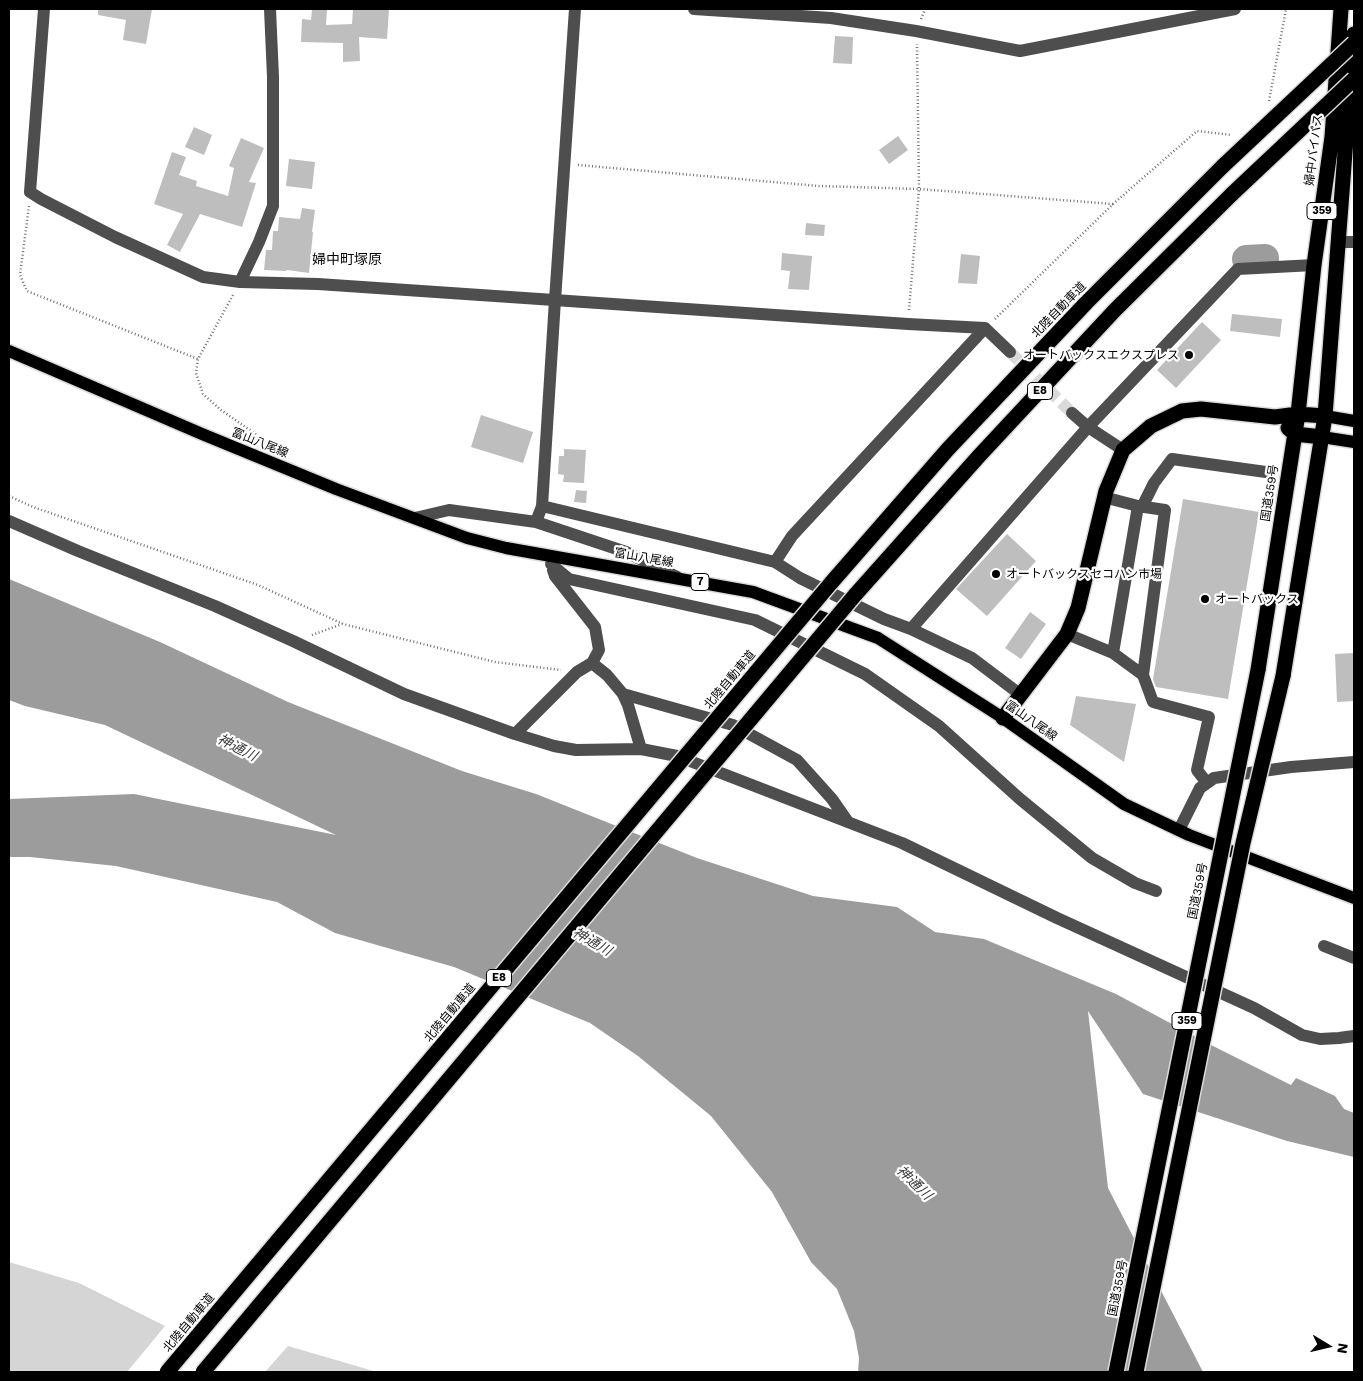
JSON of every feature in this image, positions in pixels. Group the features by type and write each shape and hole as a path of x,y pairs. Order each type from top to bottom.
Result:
{"highway":[{"name":"婦中バイパス","path":"1298,414 1314,264 1332,137 1342,9"},
{"name":"359","path":"1136,1372 1243,843 1283,676 1322,438 1354,34"},
{"name":"北陸自動車道","path":"167,1372 831,583 955,442 1086,303 1223,166 1354,43"},
{"name":"E8","path":"203,1372 855,595 979,456 1115,310 1232,194 1354,79"},
{"path":"1003,718 1067,634 1078,608 1106,491 1123,450 1151,426 1182,411 1201,409 1275,417 1298,414 1325,416"},
{"name":"国道359号","path":"1116,1372 1258,670 1298,414"},
{"path":"1275,417 1295,434 1322,438"}],"main road":[{"name":"富山八尾線","path":"9,351 40,366 336,489 467,538 548,559 682,579 753,592 878,638 1003,718 1124,804 1180,830 1354,898"},
{"path":"1325,416 1354,421"},
{"path":"1322,438 1354,442"}],"street":[{"path":"44,9 30,192 115,237 202,277 240,282 318,284 985,328 1010,352"},
{"path":"240,282 273,206 273,77 270,9"},
{"path":"536,522 542,506 575,9"},
{"path":"694,9 831,18 916,31 1020,51 1174,15 1235,9"},
{"path":"1338,242 1354,242"},
{"path":"911,629 1088,427 1238,269 1314,264"},
{"path":"775,562 792,536 985,328"},
{"path":"1072,413 1088,427 1123,450"},
{"path":"1113,653 1140,507 1154,483 1172,459 1266,472"},
{"path":"1111,499 1140,507 1165,510 1142,675 1153,702 1209,717 1196,770 1207,783"},
{"path":"542,506 775,562 800,578 972,658 1021,696"},
{"path":"415,518 449,510 536,522 626,552 682,579"},
{"path":"9,520 78,551 215,606 404,694 554,746 576,750 641,749 677,756 902,843 1056,918 1254,1008 1302,1035 1320,1038 1354,1036"},
{"path":"515,734 577,672 592,663 599,650 595,627 555,576 548,559"},
{"path":"548,559 570,579 755,620 865,674 939,726 1020,799 1092,858 1135,883 1156,891"},
{"path":"1067,634 1113,653 1142,675"},
{"path":"592,663 623,694 641,749"},
{"path":"623,694 733,725 797,760 832,799 848,822"},
{"path":"1180,830 1200,788 1214,778 1291,767 1354,762"},
{"path":"1324,946 1354,958"}],"path":[{"path":"1264,106 1270,100 1286,9"},
{"path":"908,324 918,189 916,31"},
{"path":"985,328 1113,204 1197,131 1232,136 1238,130"},
{"path":"564,164 818,186 918,189 1113,204"},
{"path":"30,192 20,275 27,291 198,359"},
{"path":"240,282 198,359 196,373 203,394 221,410 279,450"},
{"path":"9,496 33,507 258,585 343,624 496,662 577,672"},
{"path":"293,641 343,624"}],"shaded area":[{"path":"9,1262 79,1283 165,1326 127,1372 9,1372"},
{"path":"288,1346 377,1372 265,1372"}],"water":[{"name":"神通川","path":"9,579 160,642 288,702 462,771 536,794 697,858 813,896 897,907 935,932 984,939 1116,994 1291,1085 1296,1078 1335,1096 1344,1109 1354,1113 1354,1157 1287,1141 1143,1094 1088,1011 1108,1188 1203,1372 858,1372 859,1358 854,1331 837,1289 811,1262 772,1192 711,1116 638,1056 590,1023 454,967 335,933 277,902 116,866 30,857 9,857 9,799 134,794 336,835 105,725 25,706 9,700"}],"building":[{"path":"98,9 152,9 146,44 123,40 126,20 98,15"},
{"path":"312,9 327,9 326,25 352,24 353,9 389,9 387,39 359,37 360,61 343,62 343,43 301,42 302,19 311,20"},
{"path":"835,36 853,37 852,64 833,63"},
{"path":"194,127 212,135 204,155 185,147"},
{"path":"898,136 908,150 889,164 879,150"},
{"path":"241,138 264,148 249,182 256,183 242,227 200,214 180,252 167,245 183,214 154,204 172,152 186,157 179,175 197,181 196,186 228,196 234,168 229,166"},
{"path":"289,159 315,162 312,189 286,186"},
{"path":"302,208 315,210 309,273 287,270 264,270 266,250 272,250 273,231 278,231 279,217 300,219"},
{"path":"806,223 825,225 824,236 805,235"},
{"path":"782,253 812,256 809,290 788,289 790,271 781,270"},
{"path":"961,254 980,256 977,284 958,283"},
{"path":"1232,314 1282,319 1280,337 1230,331"},
{"name":"オートバックスエクスプレス","path":"1202,322 1221,340 1176,388 1157,370"},
{"path":"481,415 533,432 523,463 471,447"},
{"path":"564,449 586,450 584,483 563,482 564,475 558,474 559,456 564,456"},
{"path":"576,490 587,491 586,503 574,502"},
{"name":"オートバックス","path":"1183,499 1259,512 1228,699 1156,687 1153,679"},
{"name":"オートバックスセコハン市場","path":"1007,534 1036,561 987,616 956,589"},
{"path":"1030,612 1046,624 1021,659 1005,648"},
{"path":"1354,653 1354,701 1337,702 1335,654"},
{"path":"1076,696 1136,704 1124,762 1070,725"}],"waterway":[{"path":"1246,259 1265,258"}],"tunnel":[{"path":"1010,352 1072,413"}],"place":[{"name":"オートバックスエクスプレス","path":"1189,355"},
{"name":"オートバックスセコハン市場","path":"996,574"},
{"name":"オートバックス","path":"1205,599"}],"district":[{"name":"婦中町塚原","path":"347,260"}]}
